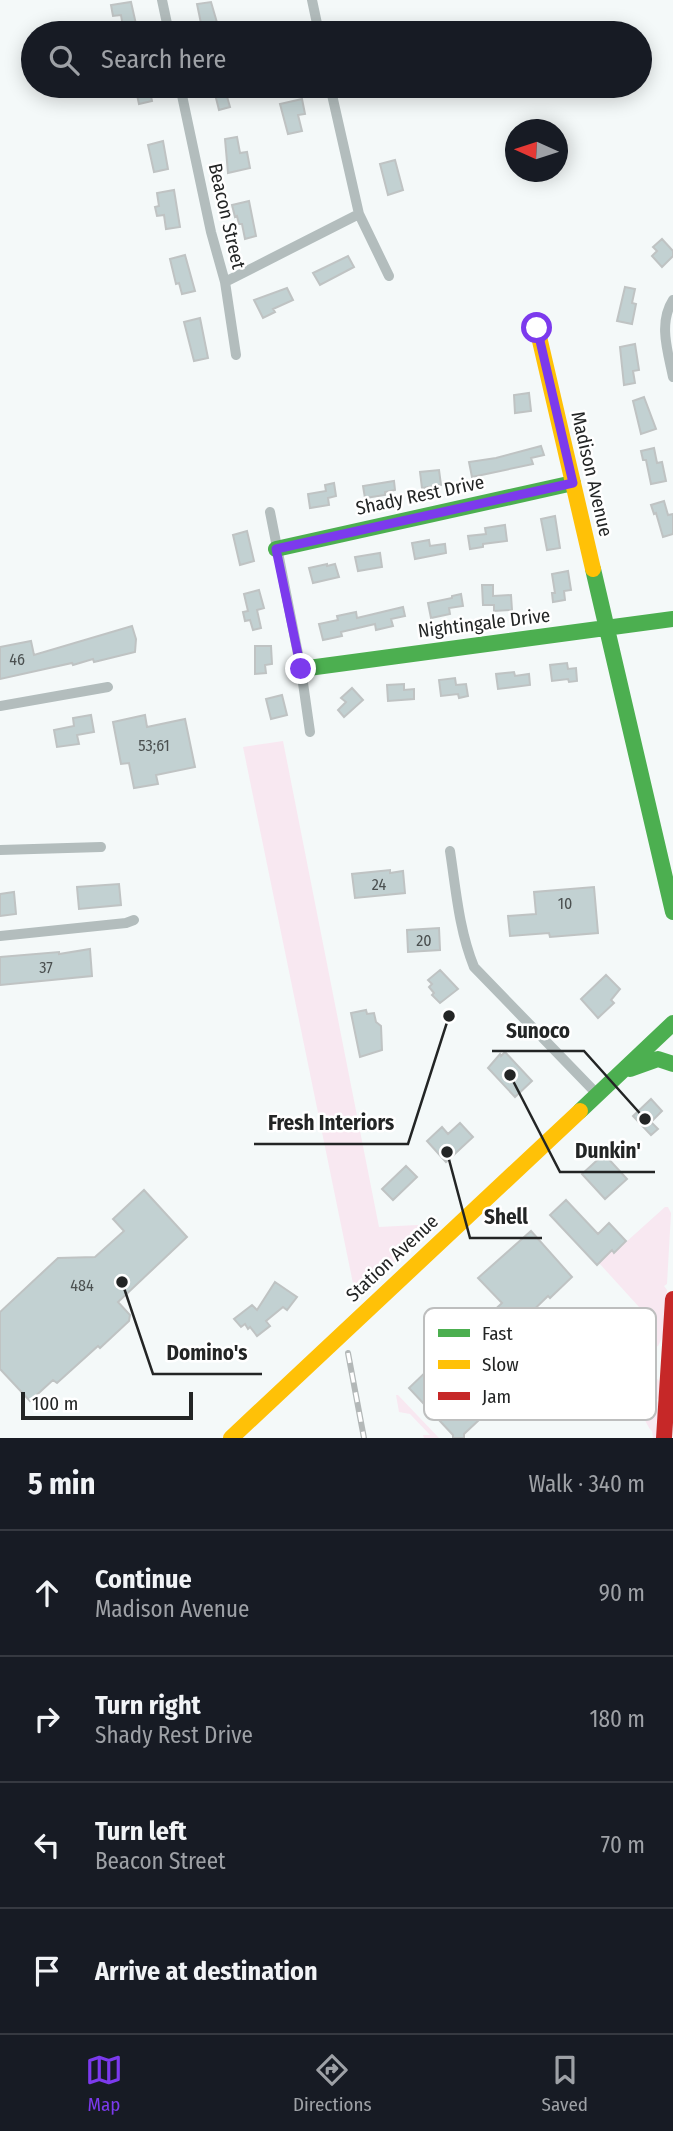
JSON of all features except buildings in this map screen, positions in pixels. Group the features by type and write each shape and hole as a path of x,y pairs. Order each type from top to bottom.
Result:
{"street":[{"path":"162,0 166,21"},
{"path":"312,0 316,21"},
{"name":"Beacon Street","path":"183,98 211,232 225,282 236,355"},
{"path":"333,98 359,214 389,276"},
{"path":"225,282 359,214"},
{"path":"673,300 667,310 665,330 673,377"},
{"name":"Madison Avenue","path":"537,328 673,912"},
{"name":"Shady Rest Drive","path":"276,549 573,483"},
{"path":"270,512 301,669 310,732"},
{"name":"Nightingale Drive","path":"301,669 607,629 649,621 673,620"},
{"path":"0,706 108,687"},
{"path":"0,850 101,847"},
{"path":"450,851 460,921 474,967 597,1094"},
{"path":"0,936 134,920"},
{"name":"Station Avenue","path":"231,1438 673,1023"},
{"path":"619,1074 652,1060 664,1060 673,1064"},
{"path":"664,1438 673,1300"}],"shaded area":[{"path":"283,741 379,1227 436,1224 356,1298 243,747"},
{"path":"668,1207 671,1213 667,1284 664,1286 667,1290 664,1334 656,1347 656,1308 638,1308 599,1263 612,1250 615,1252"},
{"path":"656,1378 659,1381 659,1398 656,1400"},
{"path":"396,1395 439,1438 424,1438 423,1435 430,1435 410,1414 399,1412"},
{"path":"656,1400 659,1404 656,1438 653,1438 645,1420 656,1420"}],"railway":[{"path":"348,1353 364,1438"}],"traffic: fast":[{"path":"276,549 573,483"},
{"path":"593,569 673,912"},
{"path":"301,669 673,619"},
{"path":"580,1111 673,1023"},
{"path":"630,1069 658,1059 673,1064"}],"traffic: slow":[{"path":"537,328 593,569"},
{"path":"231,1438 580,1111"}],"traffic: jam":[{"path":"664,1438 673,1299"}],"place":[{"name":"Fresh Interiors","path":"449,1016"},
{"name":"Dunkin'","path":"510,1075"},
{"name":"Sunoco","path":"645,1119"},
{"name":"Shell","path":"447,1152"},
{"name":"Domino's","path":"122,1282"}],"route":[{"path":"301,669 276,549 573,483 537,328"}]}
